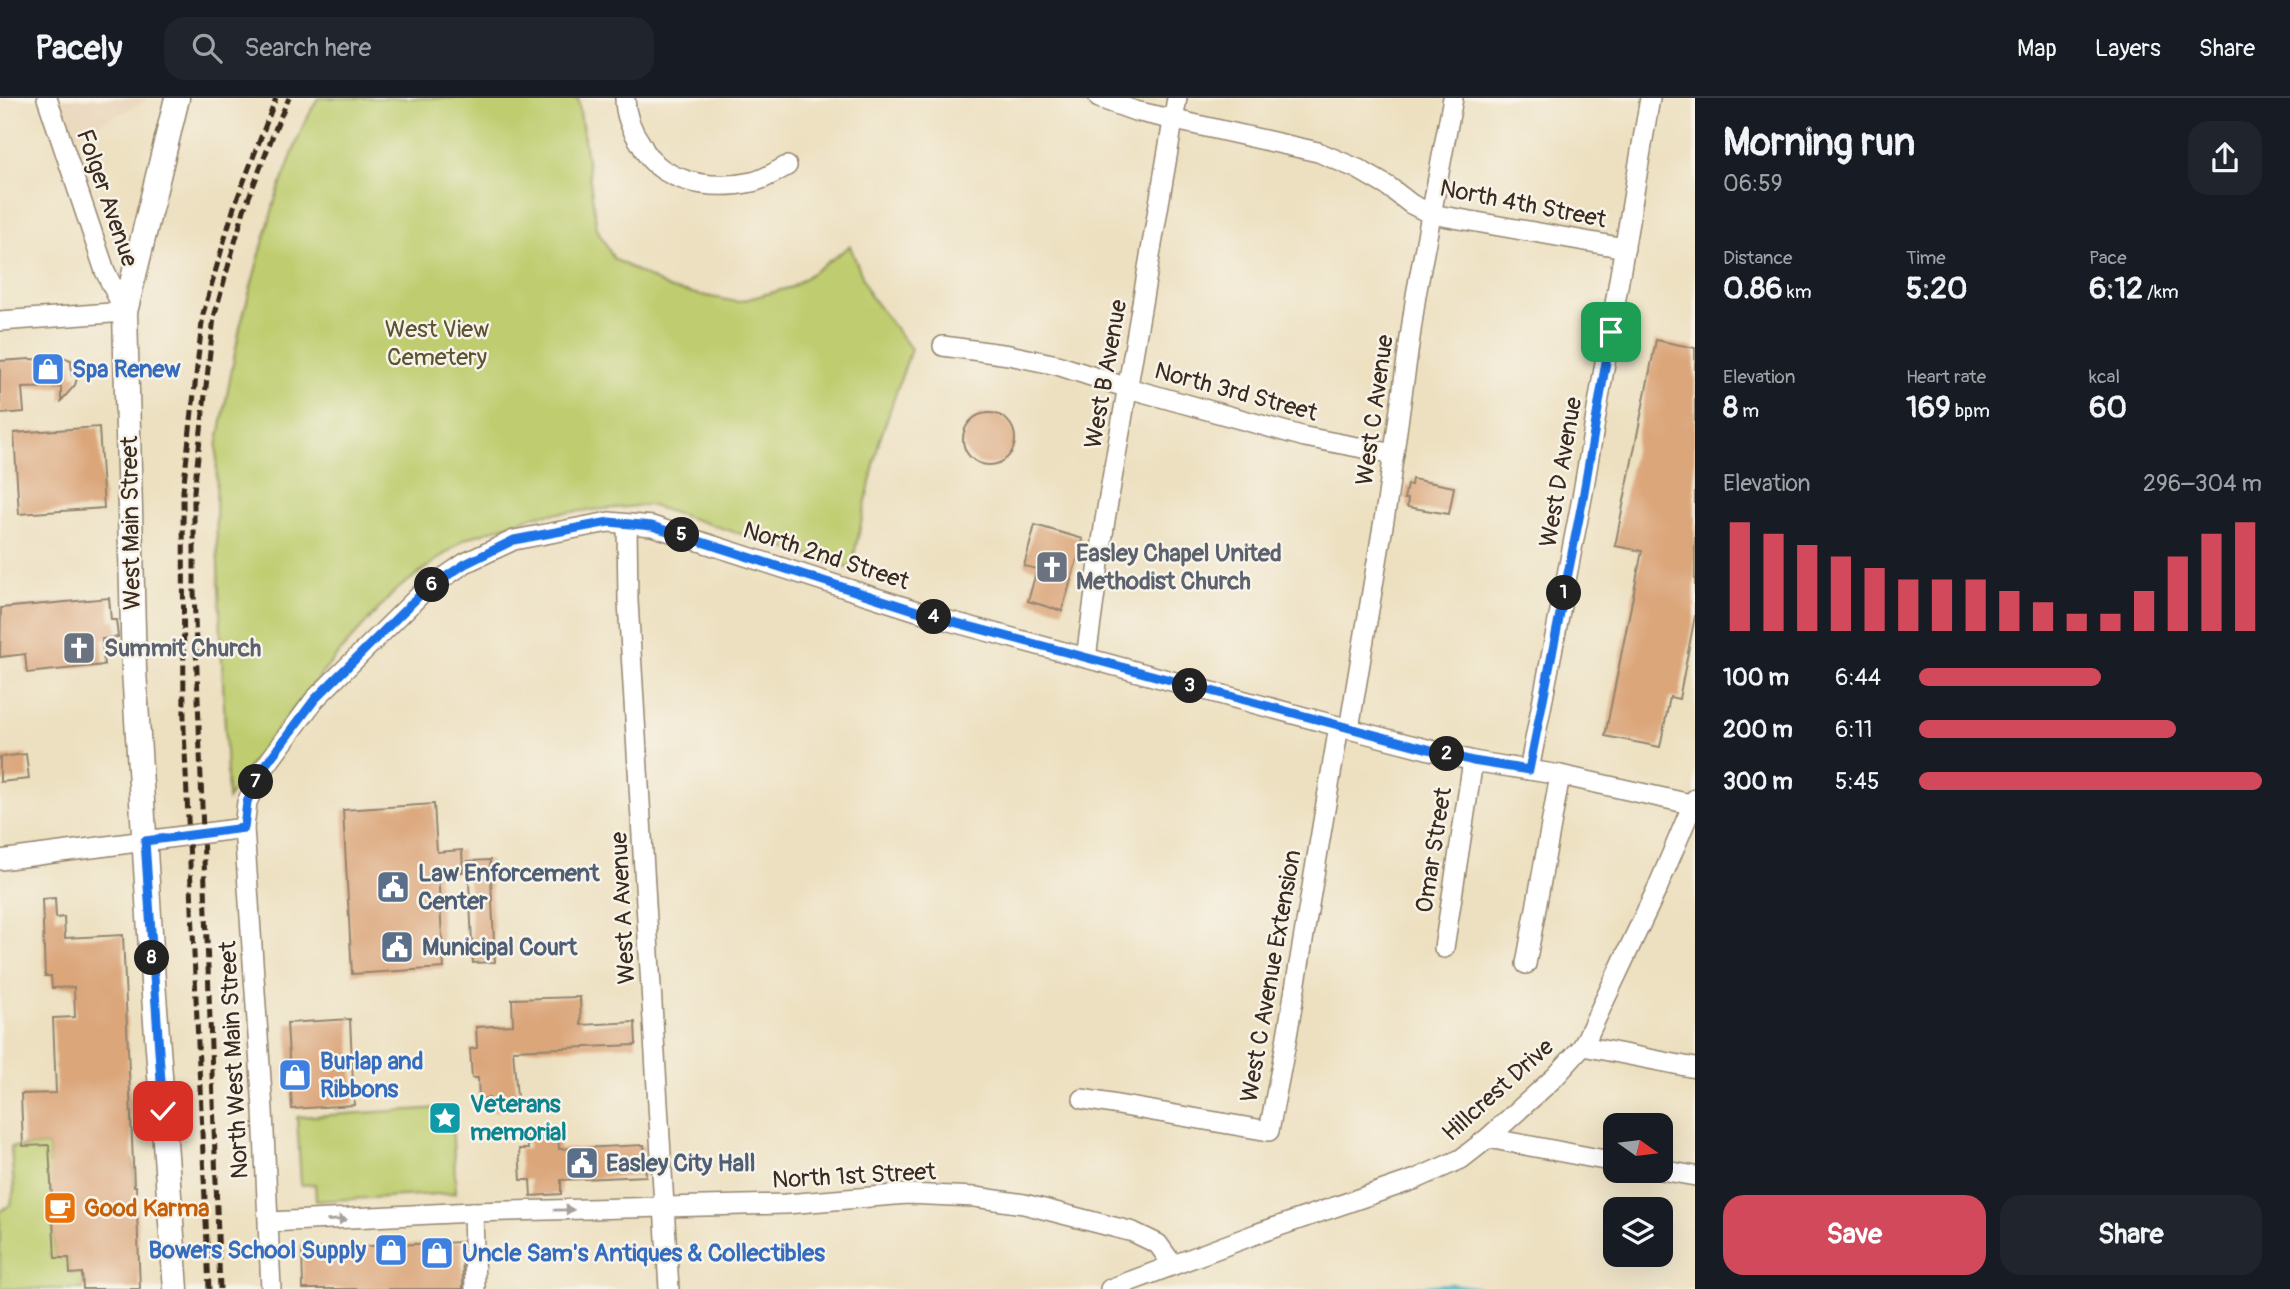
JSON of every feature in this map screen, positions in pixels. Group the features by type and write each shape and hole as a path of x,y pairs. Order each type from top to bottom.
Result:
{"main road":[{"name":"West Main Street","path":"176,1289 134,670 125,312 177,98"}],"street":[{"name":"Folger Avenue","path":"47,98 105,271 125,312"},
{"path":"625,98 625,107 634,134 652,162 673,175 699,184 729,186 756,182 787,166"},
{"name":"North 4th Street","path":"1099,98 1135,111 1318,152 1358,169 1431,214 1625,248"},
{"name":"West B Avenue","path":"1086,658 1105,520 1177,98"},
{"name":"West C Avenue","path":"1344,727 1394,454 1416,295 1453,98"},
{"name":"West D Avenue","path":"1529,770 1583,498 1650,98"},
{"path":"0,321 125,312"},
{"name":"North 3rd Street","path":"943,346 1057,365 1128,388 1305,437 1394,454"},
{"name":"North 2nd Street","path":"244,828 247,802 261,771 315,699 424,591 465,564 514,540 609,522 652,526 942,619 1473,761 1560,775 1694,803"},
{"name":"West A Avenue","path":"627,524 628,601 669,1289"},
{"name":"West C Avenue Extension","path":"1083,1099 1269,1131 1344,727"},
{"name":"Omar Street","path":"1444,948 1473,761"},
{"path":"1526,964 1560,775"},
{"name":"Hillcrest Drive","path":"1110,1289 1416,1179 1461,1159 1488,1138 1555,1077 1583,1046 1694,803"},
{"path":"0,860 244,828"},
{"name":"North West Main Street","path":"244,828 271,1289"},
{"path":"1583,1046 1695,1068"},
{"path":"1488,1138 1603,1160"},
{"path":"1673,1172 1695,1175"},
{"name":"North 1st Street","path":"269,1222 472,1212 786,1204 907,1194 975,1197 1024,1204 1133,1232 1158,1244 1173,1265"},
{"path":"472,1212 475,1289"}],"shaded area":[{"path":"62,98 146,98 145,102 75,135"}],"green space":[{"name":"West View Cemetery","path":"318,98 578,98 597,229 614,259 671,289 737,302 792,287 850,246 869,294 911,349 879,442 851,569 649,505 537,515 465,539 395,591 337,655 258,753 228,799 216,519 217,447 240,327 276,197 303,126"},
{"path":"440,1108 441,1122 452,1122 456,1193 316,1201 315,1184 301,1185 297,1117"},
{"path":"49,1145 50,1164 133,1160 136,1186 52,1190 55,1258 69,1258 70,1274 82,1273 83,1289 0,1289 0,1212 11,1204 14,1190 11,1147"}],"building":[{"path":"1656,340 1695,348 1695,616 1679,699 1670,697 1660,747 1605,736 1642,551 1615,546"},
{"path":"62,357 71,360 72,375 78,375 75,385 61,401 61,387 22,388 24,412 0,414 0,361 58,361"},
{"path":"989,413 999,415 1007,421 1013,429 1013,449 1007,457 999,463 989,465 979,463 971,457 965,449 963,439 965,429 971,421 979,415"},
{"path":"99,427 104,508 19,514 14,433"},
{"path":"1412,479 1454,487 1449,514 1407,507 1408,499 1404,499 1407,485 1411,485"},
{"name":"Easley Chapel United Methodist Church","path":"1035,525 1083,539 1062,611 1028,601 1037,569 1024,566"},
{"path":"109,598 111,620 116,620 118,637 102,639 104,665 27,673 25,654 0,657 1,608"},
{"path":"26,754 29,779 0,782 0,757"},
{"name":"Law Enforcement Center","path":"434,804 437,852 462,850 463,872 438,873 444,968 352,974 343,810"},
{"path":"490,860 495,962 473,963 468,861"},
{"path":"55,898 56,918 64,917 65,938 123,935 140,1289 83,1289 82,1273 70,1274 69,1258 55,1258 49,1145 23,1146 21,1094 56,1093 53,1018 75,1017 74,987 52,988 51,976 45,976 42,899"},
{"path":"580,997 581,1025 635,1022 636,1045 513,1050 518,1109 490,1111 489,1098 479,1099 478,1078 472,1078 470,1049 477,1048 476,1027 513,1025 512,999"},
{"path":"350,1019 354,1105 292,1109 287,1023"},
{"name":"Easley City Hall","path":"558,1127 559,1149 644,1145 646,1176 561,1180 561,1194 531,1196 530,1180 521,1180 519,1149 528,1149 527,1128"},
{"path":"462,1242 463,1289 303,1289 302,1249"}],"waterway":[{"path":"1399,1289 1451,1285 1478,1289"}],"railway":[{"path":"209,1289 184,729 183,491 203,314 234,207 276,98"},
{"path":"220,1289 194,591 194,491 214,317 244,210 289,98"}],"place":[{"name":"Spa Renew","path":"48,369"},
{"name":"Easley Chapel United Methodist Church","path":"1052,567"},
{"name":"Summit Church","path":"79,648"},
{"name":"Law Enforcement Center","path":"393,887"},
{"name":"Municipal Court","path":"397,947"},
{"name":"Burlap and Ribbons","path":"295,1075"},
{"name":"Veterans memorial","path":"445,1118"},
{"name":"Easley City Hall","path":"582,1163"},
{"name":"Good Karma","path":"60,1208"},
{"name":"Bowers School Supply","path":"391,1250"},
{"name":"Uncle Sam's Antiques & Collectibles","path":"437,1253"}],"route":[{"path":"163,1111 145,841 244,828 247,802 261,771 315,699 424,591 465,564 514,540 609,522 652,526 942,619 1473,761 1529,770 1583,498 1611,332"}]}
